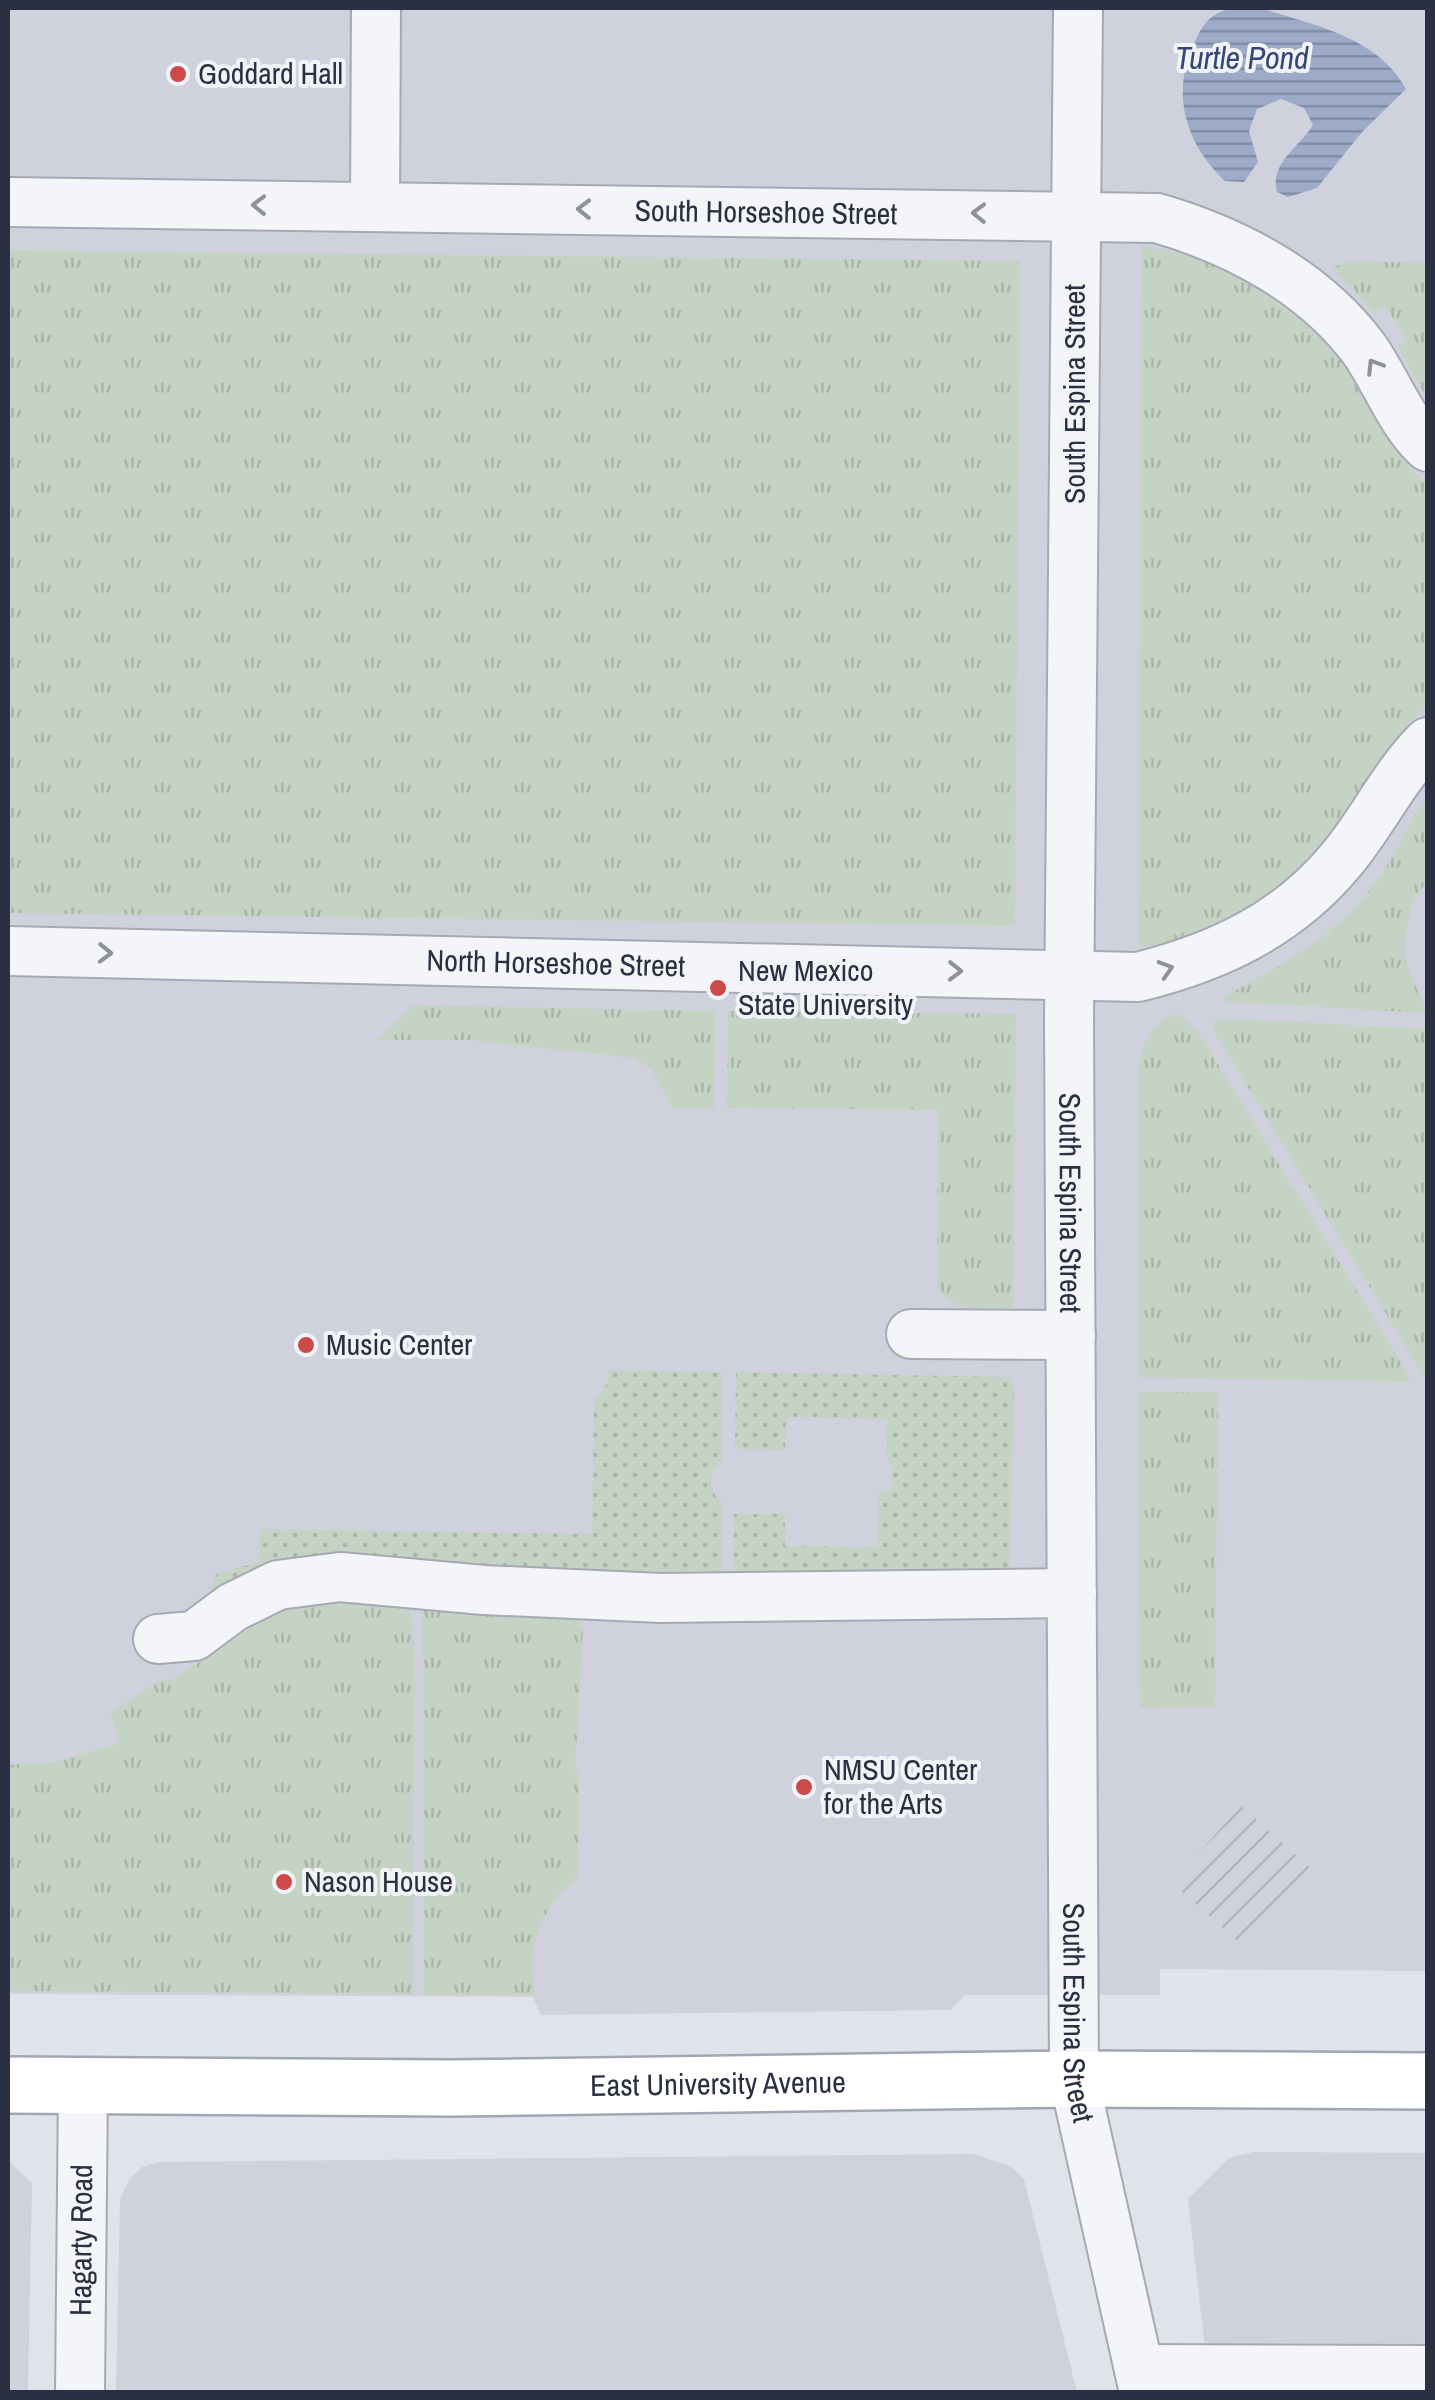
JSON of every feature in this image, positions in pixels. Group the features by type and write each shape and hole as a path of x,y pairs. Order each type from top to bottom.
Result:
{"main road":[{"name":"East University Avenue","path":"8,2085 453,2088 1074,2079 1428,2081"}],"street":[{"path":"375,207 376,8"},
{"name":"South Espina Street","path":"1078,8 1070,974 1074,2079 1141,2381"},
{"name":"South Horseshoe Street","path":"8,202 1135,214 1198,230 1236,246 1319,299 1363,349 1428,447"},
{"name":"North Horseshoe Street","path":"8,951 1138,977 1224,950 1290,912 1342,859 1408,762 1428,742"},
{"path":"911,1334 1071,1335"},
{"path":"158,1639 194,1636 233,1607 278,1586 340,1577 484,1590 661,1598 1072,1593"},
{"name":"Hagarty Road","path":"80,2392 83,2086"},
{"path":"1141,2381 1428,2370"}],"shaded area":[{"name":"New Mexico State University","path":"8,8 1427,8 1427,1971 1160,1969 1160,1995 965,1995 950,2010 541,2015 533,1997 8,1994"},
{"path":"1241,1806 1316,1873 1248,1950 1172,1883"},
{"path":"1253,2152 1427,2153 1427,2392 1210,2392 1188,2199 1229,2158"},
{"path":"973,2154 1010,2166 1024,2179 1077,2392 116,2392 120,2199 130,2178 142,2167 159,2162"},
{"path":"8,2161 32,2183 28,2392 8,2392"}],"green space":[{"path":"1141,246 1211,263 1269,292 1295,311 1341,360 1400,452 1427,485 1428,703 1392,744 1350,816 1275,900 1193,938 1139,948"},
{"path":"8,250 1020,261 1015,926 8,913"},
{"path":"1349,261 1427,263 1427,398 1398,347 1407,340 1386,307 1374,313 1332,268"},
{"path":"1427,797 1427,881 1412,902 1405,941 1407,966 1427,1013 1228,1002 1223,997 1312,944 1350,912 1384,870"},
{"path":"413,1005 715,1011 714,1109 673,1108 651,1069 634,1058 469,1040 377,1040"},
{"path":"728,1011 1016,1014 1013,1308 958,1304 942,1293 937,1282 938,1110 727,1108"},
{"path":"1178,1014 1198,1032 1409,1376 1408,1382 1138,1377 1138,1071 1154,1028"},
{"path":"1223,1018 1427,1029 1427,1381 1213,1030 1215,1021"},
{"path":"609,1370 722,1372 722,1461 711,1482 722,1502 721,1575 491,1573 391,1556 310,1556 206,1601 216,1574 259,1562 260,1529 592,1534 594,1402 609,1381"},
{"path":"736,1372 1008,1377 1014,1389 1009,1578 734,1575 734,1514 785,1514 785,1546 878,1547 879,1491 892,1491 887,1419 786,1417 785,1450 735,1449"},
{"path":"1137,1392 1218,1392 1215,1707 1140,1708"},
{"path":"324,1592 409,1599 415,1652 413,1994 8,1991 8,1765 54,1762 120,1743 110,1713 160,1680 173,1680 287,1603"},
{"path":"423,1602 579,1614 579,1627 583,1628 575,1772 579,1773 578,1877 554,1902 539,1930 533,1960 535,1995 424,1995"}],"water":[{"name":"Turtle Pond","path":"1261,8 1362,45 1394,71 1406,89 1362,132 1317,188 1288,197 1277,192 1277,172 1313,125 1304,108 1281,99 1257,109 1249,131 1258,162 1244,182 1225,181 1200,151 1183,100 1186,64 1206,23 1229,9"}],"place":[{"name":"Goddard Hall","path":"178,74"},
{"name":"New Mexico State University","path":"718,988"},
{"name":"Music Center","path":"306,1345"},
{"name":"NMSU Center for the Arts","path":"804,1787"},
{"name":"Nason House","path":"284,1882"}]}
